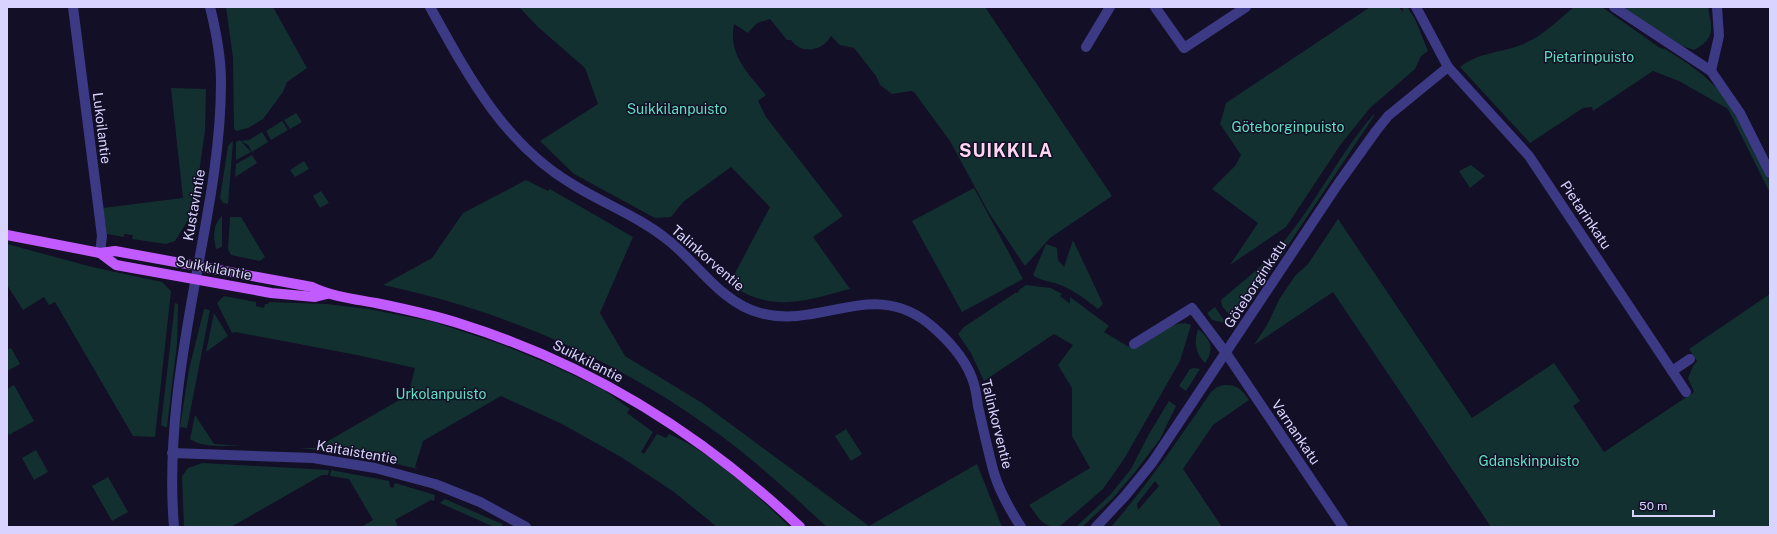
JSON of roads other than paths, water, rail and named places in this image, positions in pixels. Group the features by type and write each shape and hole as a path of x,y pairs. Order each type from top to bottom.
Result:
{"main road":[{"name":"Suikkilantie","path":"7,235 100,253 116,251 312,287 327,294 401,308 454,322 513,342 567,365 638,403 685,432 743,476 800,527"},
{"name":"Suikkilantie","path":"100,253 116,265 270,293 314,296 327,294"}],"street":[{"name":"Lukoilantie","path":"73,7 102,236 100,253"},
{"name":"Kustavintie","path":"174,527 171,491 176,404 219,138 221,80 215,26 210,7"},
{"name":"Talinkorventie","path":"430,7 462,65 494,112 520,144 535,158 572,185 628,214 664,238 724,293 738,303 759,313 780,315 810,314 866,304 885,304 911,312 934,328 959,356 972,379 994,475 1002,493 1022,527"},
{"path":"1086,47 1110,7"},
{"path":"1155,7 1184,48 1246,7"},
{"name":"Pietarinkatu","path":"1416,7 1448,67 1529,156 1686,392"},
{"path":"1614,7 1711,72 1740,113 1770,173"},
{"path":"1711,72 1719,36 1717,7"},
{"name":"Göteborginkatu","path":"1096,527 1126,496 1152,463 1338,184 1376,131 1388,116 1448,67"},
{"name":"Varnankatu","path":"1134,344 1192,308 1226,353 1342,527"},
{"path":"1672,371 1690,359"},
{"name":"Kaitaistentie","path":"172,453 313,458 375,468 435,484 480,502 526,527"}],"district":[{"name":"SUIKKILA","path":"1006,150"}],"park label":[{"name":"Pietarinpuisto","path":"1589,57"},
{"name":"Suikkilanpuisto","path":"677,109"},
{"name":"Göteborginpuisto","path":"1288,127"},
{"name":"Urkolanpuisto","path":"441,394"},
{"name":"Gdanskinpuisto","path":"1529,461"}]}
